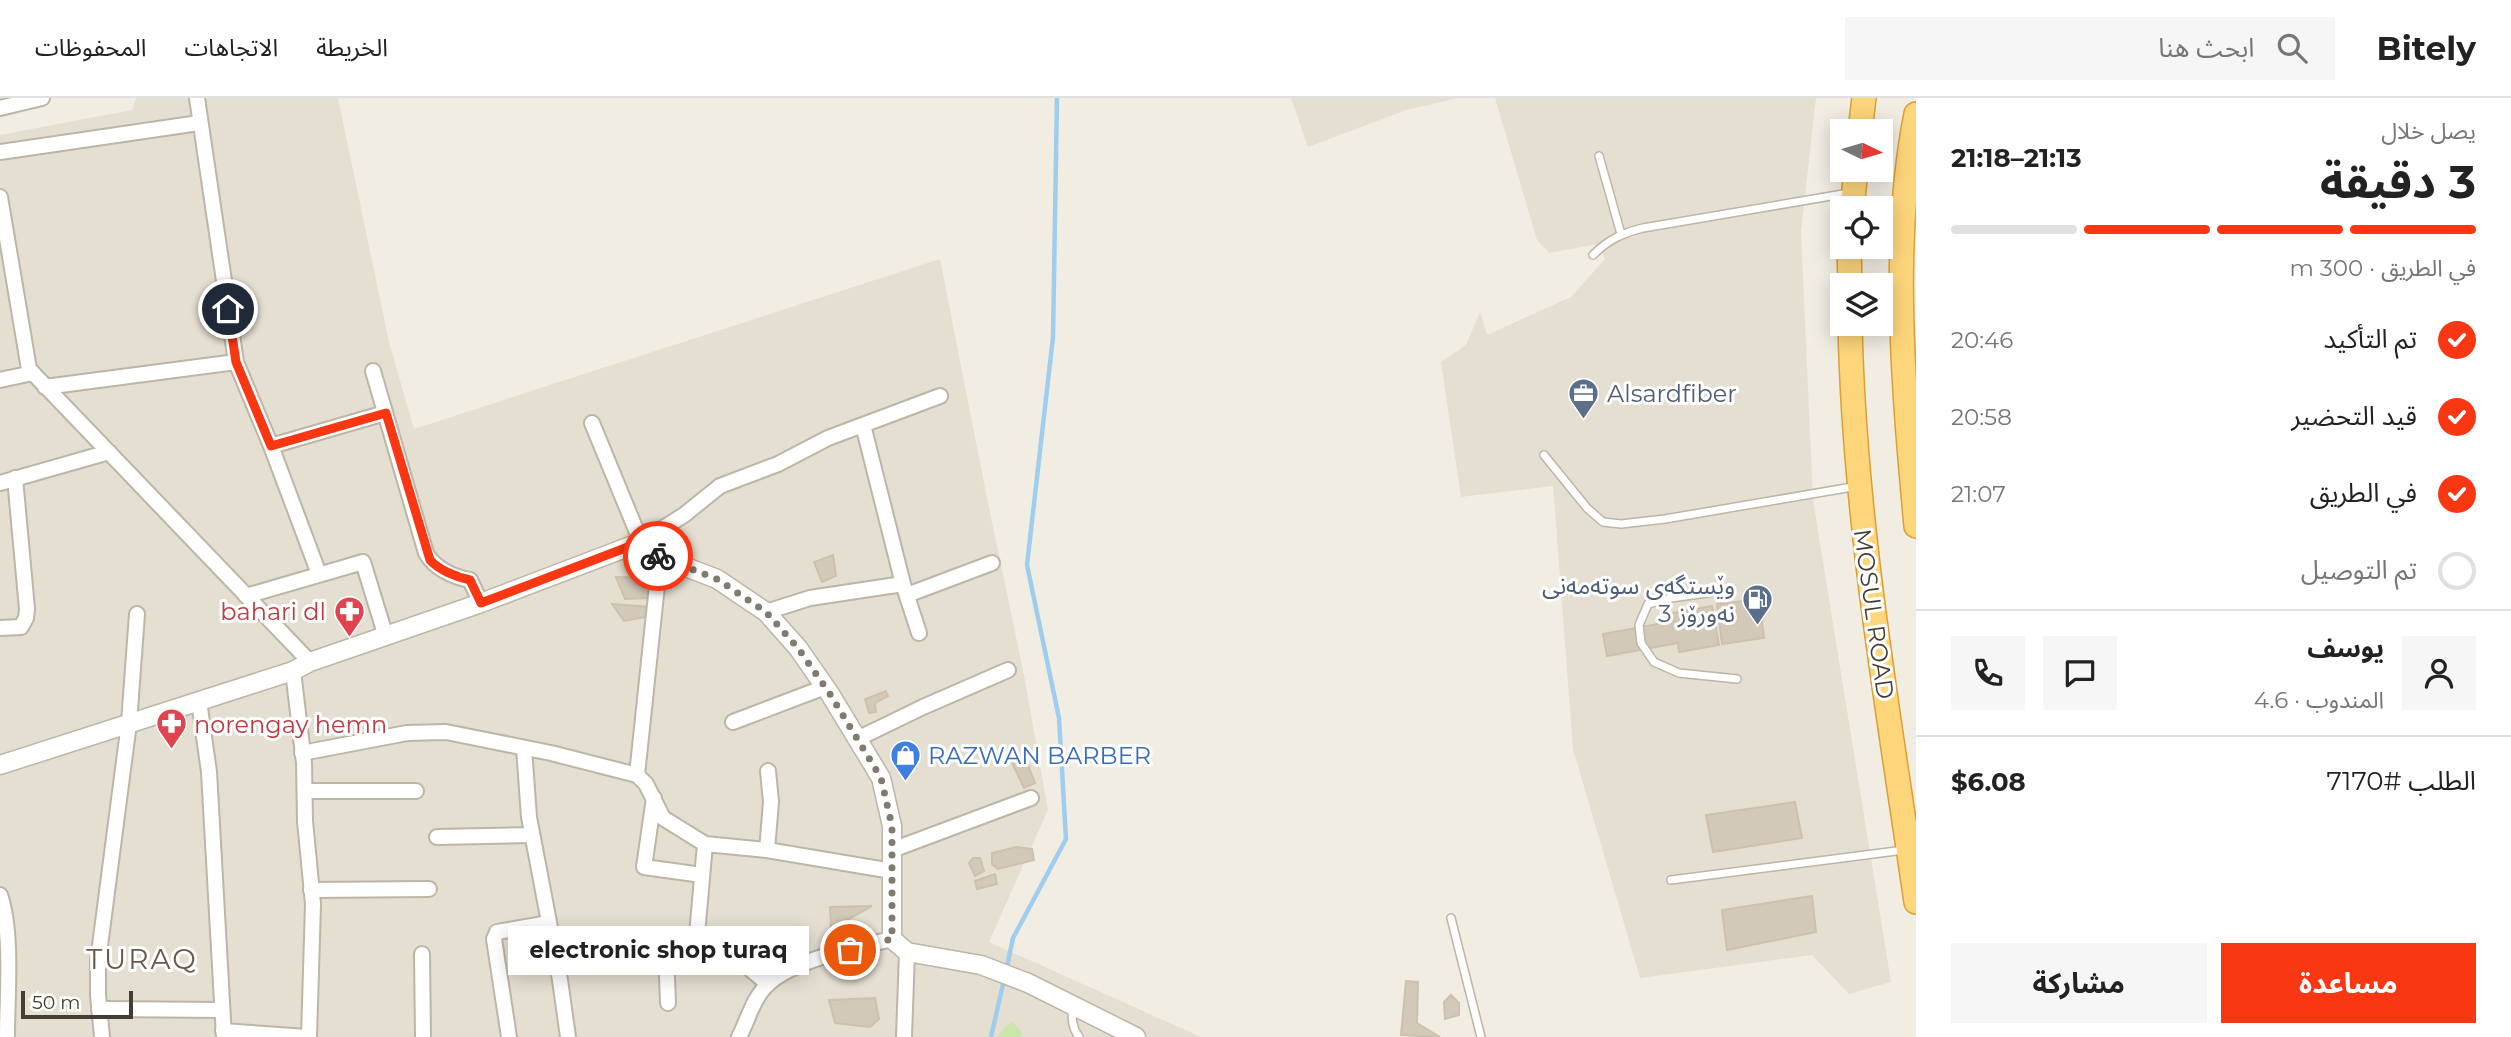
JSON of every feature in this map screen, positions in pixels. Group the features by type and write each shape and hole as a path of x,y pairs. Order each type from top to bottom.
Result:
{"highway":[{"path":"1861,119 1864,98"},
{"path":"1916,114 1911,138 1903,238 1916,526"},
{"name":"MOSUL ROAD","path":"1851,336 1858,486 1883,686 1916,902"}],"street":[{"path":"0,108 42,98"},
{"path":"197,98 236,362 271,446 319,575"},
{"path":"0,152 199,123"},
{"path":"0,197 3,231 29,369 310,662"},
{"path":"45,387 236,362"},
{"path":"373,371 430,560 459,578 470,580 481,603"},
{"path":"0,380 33,373"},
{"path":"0,765 293,671 310,662 481,603 641,542 684,515 720,486 778,464 828,438 940,396"},
{"path":"271,446 386,413"},
{"path":"592,423 641,542 660,557 717,579 766,612 798,648 881,778 892,826 892,939 907,952 981,965 1028,983 1136,1037"},
{"path":"863,425 905,590 919,634"},
{"path":"0,483 109,452"},
{"path":"0,628 21,627 27,609 15,478"},
{"path":"637,775 660,557"},
{"path":"246,596 363,562 386,637"},
{"path":"766,612 810,598 859,589 905,590 992,563"},
{"path":"102,1037 98,961 129,723 136,614"},
{"path":"857,739 1008,670"},
{"path":"199,701 209,772 224,1034 308,1037 312,973 311,890 302,753 293,671"},
{"path":"733,723 825,687"},
{"path":"302,753 407,733 446,732 637,775 646,783 663,818 705,844 767,850 892,871"},
{"path":"524,748 532,835 568,1037"},
{"path":"767,850 771,802 768,771"},
{"path":"305,791 416,791"},
{"path":"892,850 1031,798"},
{"path":"654,799 644,867 702,876"},
{"path":"437,837 532,835"},
{"path":"696,946 705,844"},
{"path":"311,890 429,889"},
{"path":"0,895 7,942 7,1037"},
{"path":"509,1037 495,939 497,932 549,923"},
{"path":"740,1037 759,995 781,974 829,955 892,939"},
{"path":"668,1003 666,952 696,946 720,948 736,956 768,984"},
{"path":"904,1037 907,952"},
{"path":"422,954 423,1037"},
{"path":"99,1009 222,1010"}],"lane":[{"path":"1599,156 1620,234"},
{"path":"1593,255 1620,234 1643,228 1854,190"},
{"path":"1544,455 1587,508 1603,523 1621,524 1665,519 1858,486"},
{"path":"1714,592 1648,604 1639,625 1641,643 1654,662 1679,673 1737,679"},
{"path":"1671,880 1908,849"},
{"path":"1451,918 1481,1037"},
{"path":"1073,1006 1074,1031 1079,1037"}],"shaded area":[{"path":"136,98 338,98 389,342 414,429 940,259 1024,675 1048,810 989,942 1201,1037 0,1037 0,135 132,110"},
{"path":"1291,98 1458,98 1406,110 1308,147"},
{"path":"1495,98 1816,98 1801,232 1813,500 1891,982 1849,994 1812,955 1640,978 1573,749 1553,486 1461,497 1441,362 1466,345 1480,312 1487,335 1571,297 1605,259 1598,244 1549,253 1537,240"}],"green space":[{"path":"1012,1022 1021,1031 1022,1037 998,1037 1005,1027"}],"building":[{"path":"833,555 836,576 822,582 814,562"},
{"path":"616,577 649,578 650,598 625,599"},
{"path":"1759,599 1764,638 1722,644 1717,604"},
{"path":"612,604 651,607 651,616 624,621"},
{"path":"1712,606 1719,645 1679,652 1678,643 1607,656 1603,634 1674,621 1672,613"},
{"path":"886,691 888,696 875,703 876,712 869,713 865,699"},
{"path":"1025,758 1035,783 1024,788 1012,763"},
{"path":"1795,802 1802,838 1713,852 1706,815"},
{"path":"1016,847 1032,849 1034,860 998,869 992,864 992,853"},
{"path":"973,858 980,858 984,871 975,876 969,863"},
{"path":"995,874 997,884 977,889 975,881"},
{"path":"1812,896 1816,932 1727,950 1722,910"},
{"path":"872,906 831,929 830,907"},
{"path":"1406,981 1418,982 1417,1023 1440,1037 1401,1035"},
{"path":"1451,995 1459,1003 1459,1015 1445,1019 1444,1002"},
{"path":"875,998 879,1019 870,1027 835,1023 829,1000"}],"waterway":[{"path":"1006,971 1013,938 1066,839 1059,718 1027,565 1053,337 1057,98"},
{"path":"991,1037 1004,980"}],"way so far":[{"path":"658,556 717,579 766,612 798,648 830,694 881,778 892,826 892,939 850,950"}],"place":[{"name":"Alsardfiber","path":"1584,420"},
{"name":"وێستگەی سوتەمەنی نەورۆز 3","path":"1758,626"},
{"name":"bahari dl","path":"349,638"},
{"name":"norengay hemn","path":"171,751"},
{"name":"RAZWAN BARBER","path":"905,782"},
{"name":"electronic shop turaq","path":"850,950"}],"district":[{"name":"TURAQ","path":"142,959"}],"route":[{"path":"228,309 236,362 271,446 386,413 426,553 435,565 459,578 470,580 481,603 641,542 658,556"}]}
